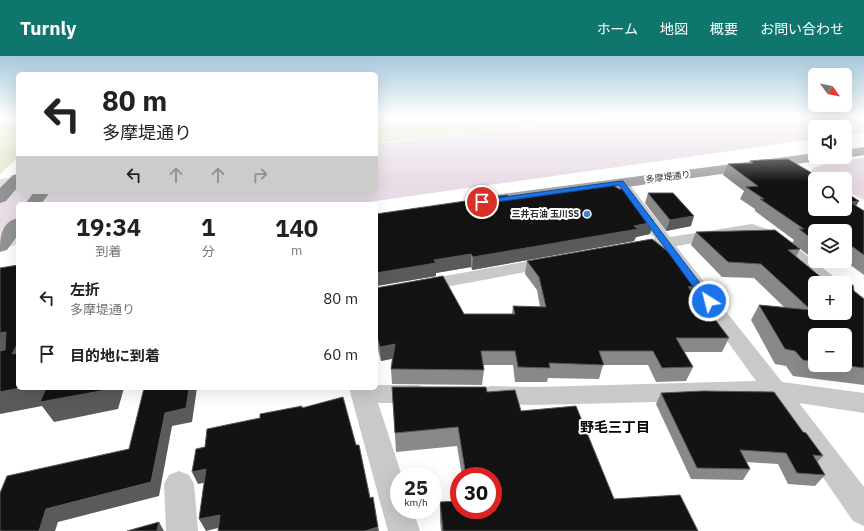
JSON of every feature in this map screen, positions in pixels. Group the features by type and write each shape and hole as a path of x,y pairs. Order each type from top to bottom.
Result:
{"highway":[{"path":"0,198 16,180"},
{"path":"0,246 16,226"}],"main road":[{"path":"852,153 864,151"},
{"name":"多摩堤通り","path":"467,204 808,158"}],"street":[{"path":"621,183 776,390 864,511"},
{"path":"619,250 752,229 762,231 770,235 821,276"},
{"path":"378,294 564,260"},
{"path":"472,395 536,396 776,390 864,402"},
{"path":"404,531 362,391 441,394"},
{"path":"180,484 182,531"}],"shaded area":[{"path":"0,138 16,138 16,175 0,177"},
{"path":"378,138 425,138 378,143"},
{"path":"431,138 808,138 808,140 369,202 16,202 16,245 0,247 0,178 16,176 16,194 378,194 378,144"},
{"path":"864,158 864,200 852,194 852,172 811,171 813,168 825,164 852,164 852,159"}],"pier":[{"path":"16,159 16,177 0,179 0,174"}],"building":[{"path":"788,159 810,172 808,172 808,216 852,216 852,203 864,211 864,255 852,247 852,224 808,224 808,236 799,229 804,229 760,199 764,199 746,187 758,186 728,164 753,163 750,161"},
{"path":"611,184 619,189 628,189 654,222 634,226 638,229 473,257 471,254 434,260 436,263 378,273 378,214 507,195 511,198"},
{"path":"648,193 673,193 694,216 670,220"},
{"path":"852,196 859,201 852,202"},
{"path":"775,230 800,249 788,250 820,276 808,276 808,307 761,264 728,262 696,232"},
{"path":"652,239 680,261 674,261 695,277 701,285 688,287 729,338 676,338 693,367 662,368 653,351 599,351 604,365 549,363 550,368 518,367 515,351 481,351 484,370 391,369 395,344 380,347 378,340 378,288 443,276 464,314 515,314 513,306 546,307 539,277 527,261"},
{"path":"16,265 16,347 12,354 16,353 16,389 0,392 0,351 5,350 6,332 0,333 0,268"},
{"path":"853,285 854,291 864,299 864,368 852,366 852,328 808,328 808,361 803,360 795,351 785,349 759,305 808,310 808,320 852,320"},
{"path":"392,387 486,387 487,392 515,390 521,411 576,406 614,499 680,495 698,531 443,531 442,502 450,501 450,519 502,519 502,467 465,467 458,427 395,433"},
{"path":"45,390 106,390 40,402"},
{"path":"144,390 189,390 186,408 165,413 151,482 46,509 39,531 0,531 0,493 7,476 129,449"},
{"path":"703,391 774,392 803,432 806,433 823,456 813,455 825,475 797,473 786,453 740,450 750,469 697,468 661,393"},
{"path":"343,397 356,445 359,445 370,498 373,497 378,527 365,531 218,531 220,515 199,519 206,469 192,472 196,449 205,447 207,429 260,418 260,414 302,406 302,408"},
{"path":"159,522 157,531 127,531"}],"place":[{"name":"三井石油 玉川SS","path":"587,214"}],"district":[{"name":"野毛三丁目","path":"615,427"}],"route":[{"path":"482,202 621,183 709,301"}]}
